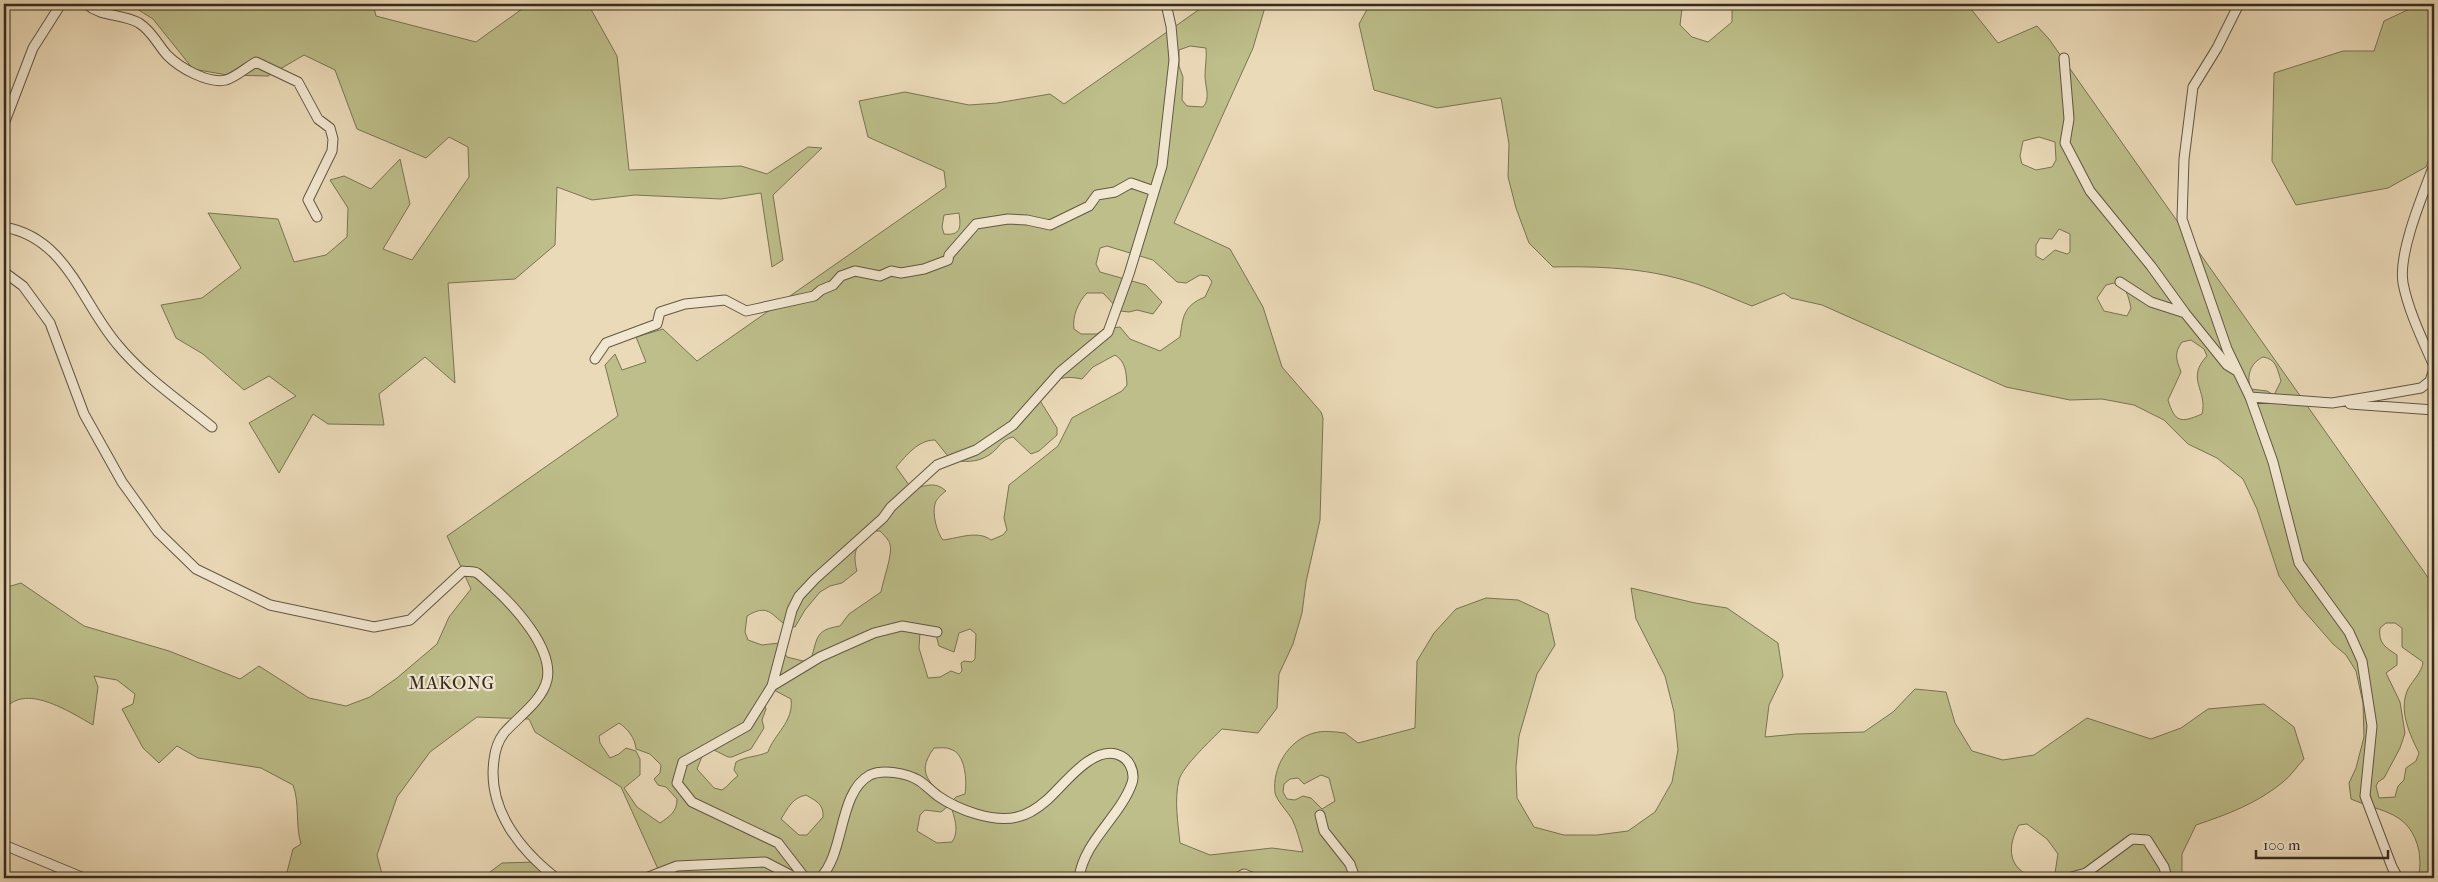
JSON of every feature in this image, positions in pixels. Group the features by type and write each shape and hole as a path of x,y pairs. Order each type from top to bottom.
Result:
{"street":[{"path":"4,124 32,48 61,4"},
{"path":"86,4 106,15 134,20 143,26 167,54 188,72 206,78 226,80 256,62 298,82 318,119 330,128 333,139 332,151 308,200 317,217"},
{"path":"805,878 778,843 692,802 677,783 683,762 746,726 772,686 792,610 799,596 815,579 937,466 976,450 1013,425 1060,372 1108,332 1129,274 1162,166 1174,60 1171,26 1166,4"},
{"path":"2239,4 2217,48 2193,87 2184,159 2182,219 2227,349 2250,397 2273,462 2299,563 2349,632 2362,661 2372,726 2365,796 2398,878"},
{"path":"2064,58 2069,119 2065,143 2090,191 2151,266 2185,313 2227,365 2237,371"},
{"path":"2332,403 2421,388 2430,381 2434,367 2403,283 2408,242 2434,165"},
{"path":"594,359 606,343 658,324 660,312 685,304 725,300 746,311 814,296 821,290 833,285 841,276 855,271 880,276 891,271 901,273 924,269 948,260 949,255 976,224 1008,219 1027,220 1050,225 1089,206 1097,195 1115,192 1130,183 1154,191"},
{"path":"4,227 36,240 64,262 97,318 117,345 147,374 212,427"},
{"path":"4,272 23,286 50,323 84,414 122,482 158,532 196,569 270,605 374,627 410,620 462,571 477,573 510,602 529,625 547,662 547,679 543,692 503,734 496,748 492,777 498,805 514,836 538,865 556,878"},
{"path":"2120,282 2151,302 2185,313"},
{"path":"2250,397 2434,410"},
{"path":"772,686 820,657 874,634 902,626 937,632"},
{"path":"820,878 829,863 854,792 861,781 870,775 879,772 918,780 939,797 956,805 984,816 1002,819 1018,817 1039,806 1084,765 1099,756 1110,753 1121,756 1127,759 1131,767 1132,783 1085,858 1079,878"},
{"path":"1320,815 1324,831 1350,864 1355,878"},
{"path":"2068,878 2086,873 2132,839 2147,840 2164,867 2167,878"},
{"path":"4,845 84,878"},
{"path":"646,878 677,866 765,862 796,878"},
{"path":"1237,878 1244,874 1254,878"},
{"path":"1953,878 1971,878"}],"green space":[{"path":"129,4 373,4 376,16 476,42 529,4 588,4 617,56 629,170 741,166 767,174 808,147 822,148 773,195 783,260 772,267 761,193 721,199 635,195 592,200 557,187 555,245 515,279 448,283 455,383 425,357 379,394 384,425 328,424 313,414 279,473 249,423 296,396 269,376 244,390 203,354 176,338 161,305 202,298 241,268 208,213 278,219 294,262 326,255 347,237 348,208 330,180 344,176 371,189 400,159 410,204 383,249 412,260 469,177 468,147 449,137 426,158 357,129 335,70 304,55 268,76 227,75 193,69 153,19"},
{"path":"1207,4 1266,4 1253,48 1174,223 1230,249 1263,307 1282,367 1321,412 1323,418 1320,520 1306,582 1302,613 1293,644 1279,674 1277,708 1258,733 1222,729 1198,753 1181,774 1177,795 1180,843 1210,855 1272,848 1303,852 1292,819 1275,793 1276,774 1289,748 1305,737 1318,732 1345,733 1358,743 1415,728 1417,661 1434,633 1456,609 1486,598 1518,600 1548,614 1555,645 1537,674 1519,736 1516,767 1517,798 1534,827 1564,835 1597,835 1628,831 1655,812 1672,782 1678,750 1674,712 1665,676 1636,619 1631,588 1695,603 1727,608 1778,643 1783,676 1769,705 1765,737 1864,732 1893,712 1915,689 1946,692 1955,723 1972,751 2003,760 2034,755 2087,718 2151,739 2181,728 2208,709 2264,704 2294,727 2304,759 2286,780 2263,796 2230,813 2196,825 2182,854 2182,878 2041,878 2055,873 2058,854 2047,839 2027,824 2019,825 2015,833 2012,841 2012,856 2014,863 2019,869 2035,878 662,878 621,787 535,732 529,719 477,717 430,752 397,797 377,855 383,878 281,878 287,872 293,849 301,844 293,785 261,768 198,758 177,746 159,763 143,748 122,709 133,704 135,694 117,680 94,676 98,687 93,725 60,707 34,699 12,702 4,711 4,588 21,583 84,626 169,651 240,679 259,666 309,698 346,706 370,697 397,678 437,644 449,617 471,589 447,536 618,416 605,365 615,354 622,370 646,362 636,337 663,329 697,361 946,187 944,171 868,137 859,101 905,92 969,105 997,103 1050,94 1064,104","holes":["1190,46 1206,48 1205,76 1207,100 1203,107 1187,106 1182,100 1183,77 1179,66 1179,50","959,213 959,230 954,234 944,234 942,227 944,215","1107,246 1153,260 1177,282 1186,283 1200,275 1208,276 1212,282 1205,297 1192,304 1185,313 1180,337 1160,351 1130,339 1120,327 1104,329 1097,334 1081,334 1074,329 1076,310 1087,293 1103,293 1120,311 1129,312 1137,310 1153,314 1162,302 1146,285 1100,272 1096,264 1100,248","1115,355 1123,364 1127,385 1122,391 1072,418 1058,446 1009,485 1004,518 1007,530 1003,535 991,540 974,535 943,540 936,523 934,508 937,500 946,491 935,485 916,488 909,485 896,467 918,445 935,440 951,460 975,461 984,458 1003,442 1013,437 1031,454 1039,451 1057,435 1057,428 1039,399 1057,380 1067,377 1082,379 1093,367","874,531 880,531 890,544 889,560 881,592 849,614 840,626 822,632 817,640 811,659 803,661 787,657 779,643 762,645 748,640 745,632 747,616 763,610 773,614 782,622 795,627 805,610 820,592 830,586 842,583 857,571 855,553 863,539","970,629 976,634 975,659 972,662 964,661 961,663 962,671 959,674 951,671 940,677 928,678 919,648 920,632 936,635 939,646 954,652 959,633","774,690 791,699 790,714 787,721 768,752 736,762 734,770 738,776 722,790 714,788 697,769 703,754 710,748 728,757 732,757 751,749 764,728 762,720 766,709 763,701","619,723 630,734 636,749 650,754 661,765 660,773 654,779 658,785 666,787 677,799 676,807 672,813 660,823 637,807 624,788 640,775 640,759 636,751 626,748 610,758 600,743 599,736","934,748 950,749 959,756 962,762 966,782 965,794 956,797 950,803 956,828 952,842 937,843 917,831 920,815 925,810 941,812 947,807 926,773 925,766","1321,775 1329,778 1335,801 1322,809 1311,798 1303,796 1295,800 1287,799 1283,792 1284,784 1290,779 1298,778 1304,784","806,795 819,803 822,809 823,817 807,835 799,835 781,819 797,798"]},
{"path":"1370,4 1686,4 1682,8 1680,25 1692,37 1708,42 1732,22 1732,4 1967,4 1998,43 2037,26 2049,39 2434,586 2434,878 2417,878 2420,869 2419,851 2415,838 2402,821 2394,815 2351,799 2349,783 2356,768 2364,737 2363,703 2356,671 2346,655 2333,644 2299,605 2279,576 2257,509 2243,479 2217,458 2188,444 2164,420 2134,405 2102,399 2070,400 2006,387 1822,305 1791,298 1784,293 1752,306 1695,283 1655,273 1587,267 1553,267 1529,243 1516,208 1508,177 1509,144 1501,98 1437,108 1374,90 1359,24","holes":["2039,137 2055,142 2056,160 2052,167 2036,170 2022,164 2020,156 2023,141","2059,229 2070,234 2070,252 2067,254 2055,250 2043,260 2036,256 2036,245 2040,238 2052,239","2118,284 2122,286 2128,296 2131,308 2127,316 2104,311 2097,298 2106,285","2191,340 2204,349 2207,356 2201,364 2197,378 2202,398 2202,414 2184,420 2176,417 2168,400 2181,372 2177,356 2182,342","2263,357 2267,358 2277,368 2281,381 2274,395 2267,391 2251,389 2250,371","2386,623 2395,623 2402,628 2402,647 2423,662 2419,673 2408,689 2404,705 2406,722 2419,753 2416,761 2406,768 2404,780 2398,786 2395,797 2379,798 2376,786 2384,778 2400,748 2405,733 2400,702 2386,673 2397,665 2397,655 2383,644 2380,628"]},
{"path":"2420,4 2434,4 2434,146 2426,167 2388,188 2296,205 2272,161 2274,73 2343,51 2374,51 2384,21"},
{"path":"536,862 547,878 482,878 502,863"}],"district":[{"name":"MAKONG","path":"452,683"}]}
